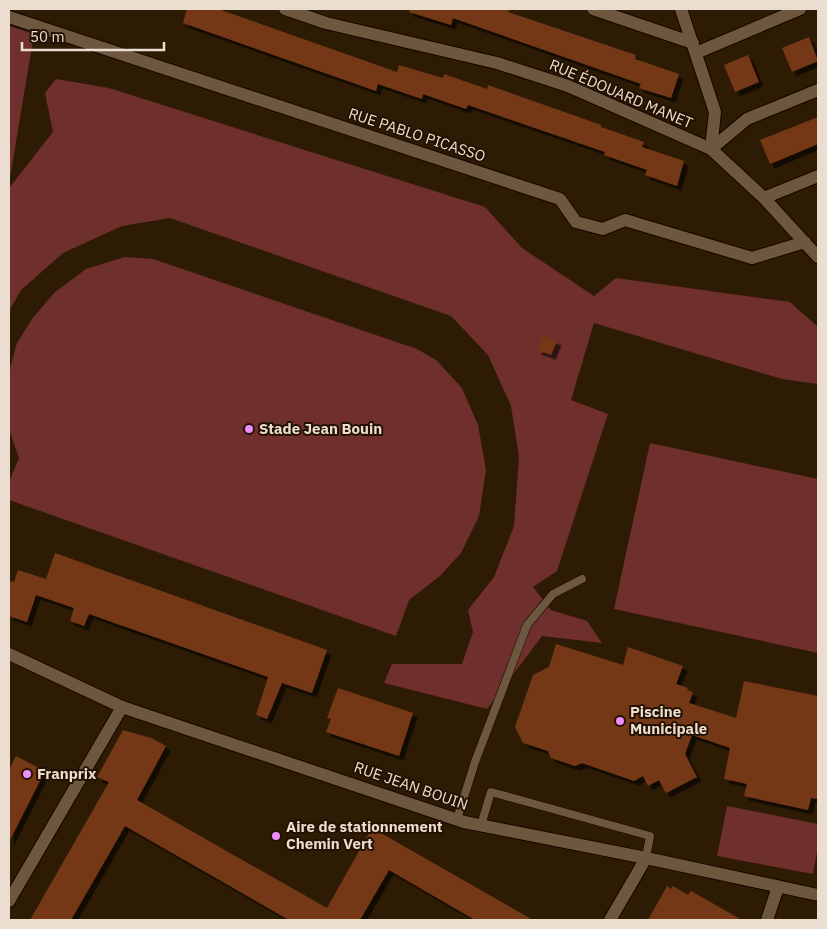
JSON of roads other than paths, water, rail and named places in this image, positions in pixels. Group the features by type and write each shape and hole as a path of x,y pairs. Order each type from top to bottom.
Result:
{"street":[{"name":"RUE ÉDOUARD MANET","path":"285,9 326,23 497,64 568,86 711,150 764,198 818,257"},
{"path":"593,9 694,48 800,9"},
{"path":"681,9 715,112 711,150"},
{"name":"RUE PABLO PICASSO","path":"9,17 560,199 576,222 603,229 625,220 752,258 805,242"},
{"path":"711,150 748,119 818,90"},
{"path":"764,198 818,176"},
{"name":"RUE JEAN BOUIN","path":"9,654 122,707 457,819 818,895"},
{"path":"9,901 122,707"},
{"path":"610,920 646,858"},
{"path":"767,920 778,886"}],"lane":[{"path":"457,819 475,762 527,625 553,594 582,579"},
{"path":"481,825 491,792 650,836 646,858"}],"place":[{"name":"Stade Jean Bouin","path":"249,429"},
{"name":"Piscine Municipale","path":"620,721"},
{"name":"Franprix","path":"27,774"},
{"name":"Aire de stationnement Chemin Vert","path":"276,836"}]}
